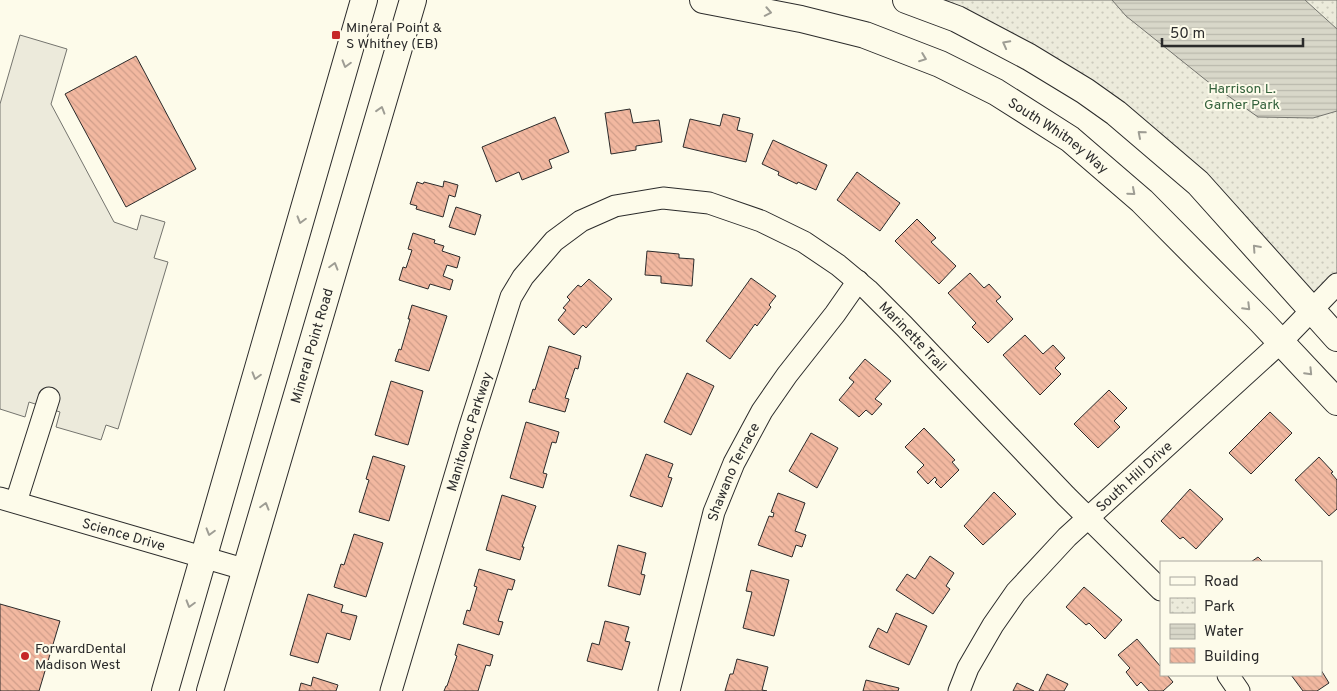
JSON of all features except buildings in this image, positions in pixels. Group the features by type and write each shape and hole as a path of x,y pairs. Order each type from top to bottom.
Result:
{"main road":[{"path":"164,691 364,0"},
{"name":"Mineral Point Road","path":"210,691 413,0"},
{"name":"South Whitney Way","path":"703,0 800,19 865,35 940,64 996,92 1070,139 1142,201 1261,321 1337,402"},
{"path":"906,0 957,19 1029,56 1116,113 1198,183 1337,338"}],"street":[{"name":"Marinette Trail","path":"604,211 615,206 662,198 709,203 761,221 804,242 838,265 904,326 1066,496 1160,589"},
{"name":"Manitowoc Parkway","path":"391,691 466,439 511,298 523,278 554,241 581,221 604,211"},
{"name":"Shawano Terrace","path":"669,691 714,512 734,463 762,411 858,282"},
{"name":"South Hill Drive","path":"959,691 968,668 1016,592 1067,537 1280,343 1337,284"},
{"path":"8,500 49,398"},
{"name":"Science Drive","path":"8,500 247,570"},
{"path":"1229,676 1239,691"}],"green space":[{"name":"Harrison L. Garner Park","path":"906,0 1337,0 1337,284 1311,311 1116,113"}],"shaded area":[{"path":"20,35 67,49 51,104 114,222 137,230 141,215 165,222 154,258 168,262 118,429 106,425 101,440 56,427 60,412 29,402 25,417 0,409 0,104"}],"water":[{"path":"1112,0 1305,0 1337,29 1337,111 1313,118 1258,117 1207,81 1126,16"}],"place":[{"name":"Mineral Point & S Whitney (EB)","path":"336,35"},
{"name":"ForwardDental Madison West","path":"25,656"}]}
